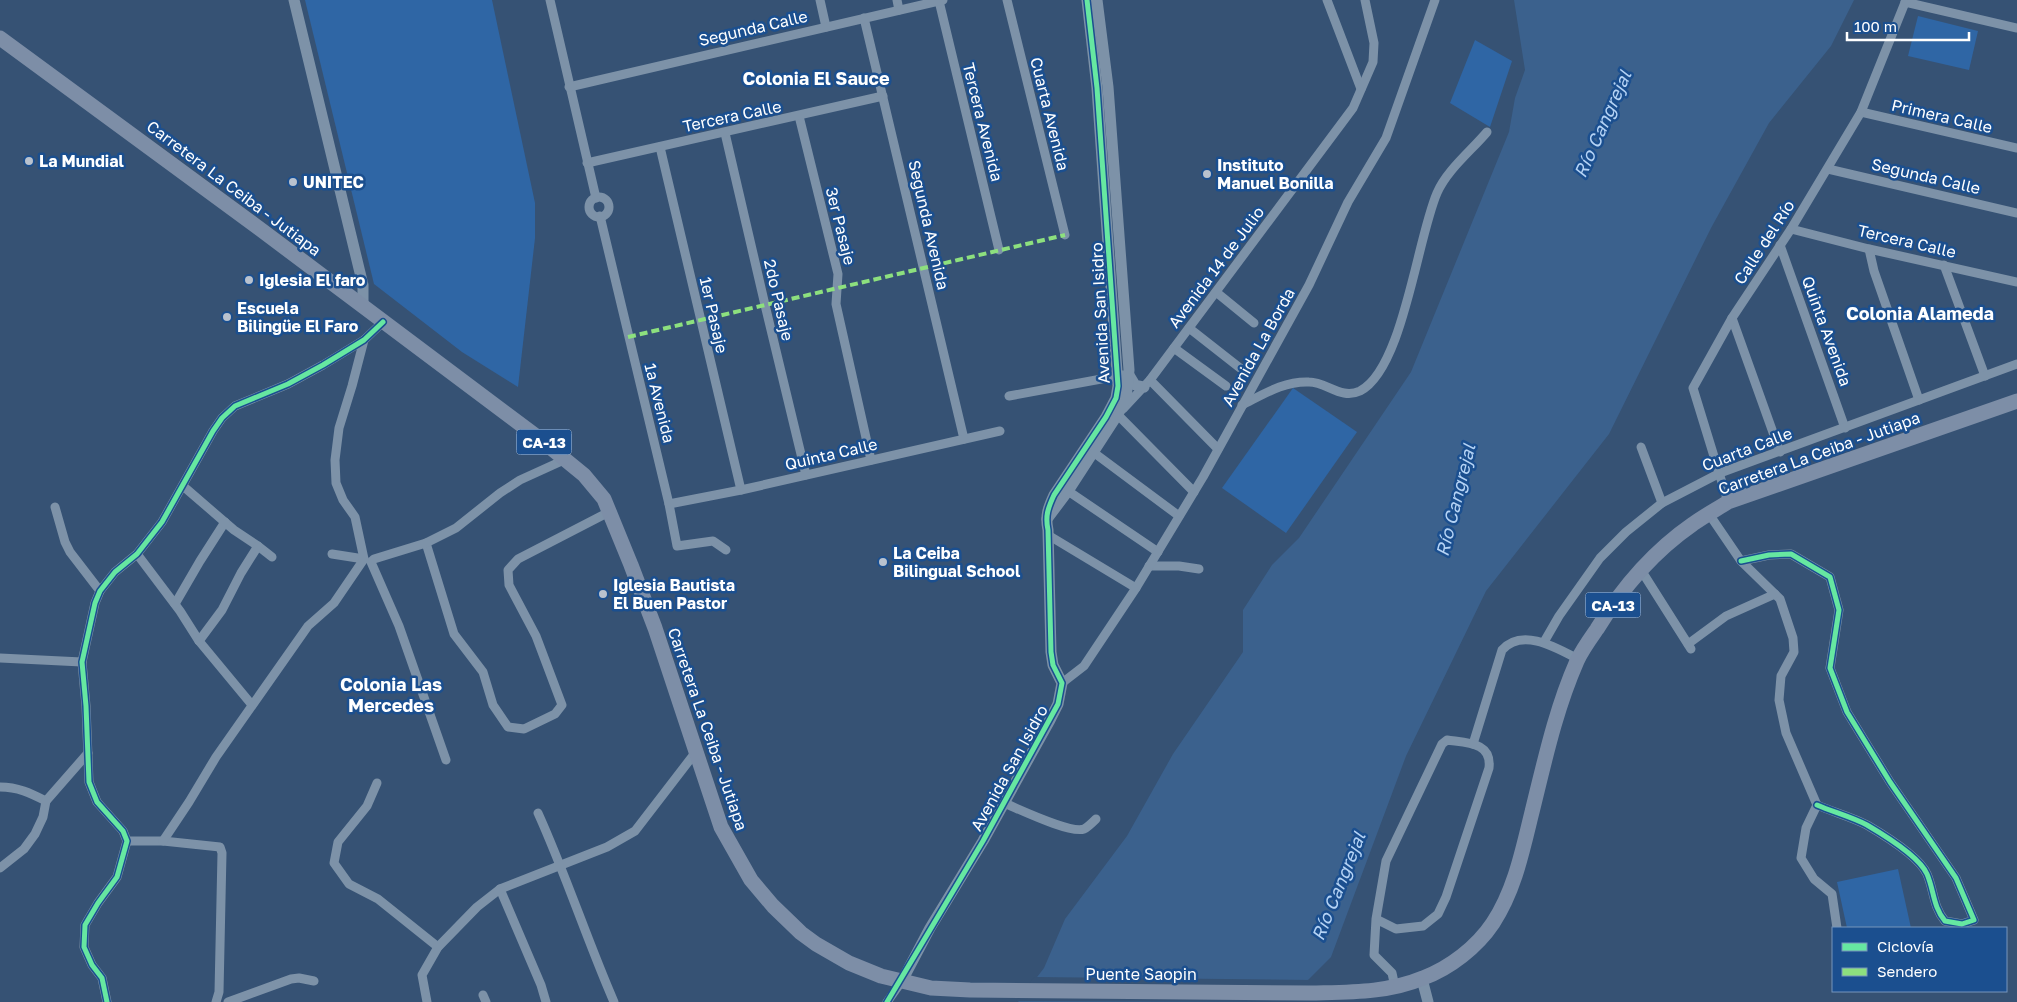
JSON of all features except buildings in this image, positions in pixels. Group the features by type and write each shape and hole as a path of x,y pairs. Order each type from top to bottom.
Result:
{"main road":[{"name":"Carretera La Ceiba - Jutiapa","path":"0,38 252,223 564,460 594,486 604,499 655,628 721,827 751,880 801,933 831,953 866,970 902,981 931,988 970,990"},
{"name":"Carretera La Ceiba - Jutiapa","path":"1311,993 1367,992 1396,987 1422,979 1446,968 1470,949 1492,924 1506,899 1520,861 1559,707 1578,659 1610,608 1641,570 1670,542 1728,502 2017,401"},
{"name":"Puente Saopin","path":"970,990 1311,993"}],"street":[{"path":"294,0 363,284 363,307"},
{"name":"1a Avenida","path":"550,0 596,198"},
{"path":"820,0 826,27"},
{"path":"897,0 899,10"},
{"name":"Segunda Calle","path":"570,86 941,0"},
{"name":"Tercera Avenida","path":"941,0 999,250"},
{"name":"Cuarta Avenida","path":"1007,0 1065,235"},
{"name":"Avenida San Isidro","path":"1046,520 1068,491 1076,471 1114,411 1126,399 1087,0"},
{"name":"Avenida San Isidro","path":"1098,0 1108,87 1123,375"},
{"path":"1327,0 1361,89"},
{"name":"Avenida 14 de Julio","path":"1114,411 1147,384 1354,108 1373,62 1374,43 1365,0"},
{"name":"Avenida La Borda","path":"1062,683 1084,666 1136,588 1218,450 1309,285 1348,202 1386,138 1435,0"},
{"path":"1906,1 2017,28"},
{"name":"Calle del Río","path":"1720,473 1693,388 1732,318 1791,229 1861,112 1906,1"},
{"name":"Segunda Avenida","path":"864,18 964,439"},
{"name":"Tercera Calle","path":"587,163 884,96"},
{"name":"Primera Calle","path":"1861,112 2017,148"},
{"name":"3er Pasaje","path":"799,116 838,274 836,304 871,460"},
{"path":"1242,405 1272,389 1294,382 1312,382 1349,394 1360,390 1378,374 1393,346 1428,218 1438,191 1453,170 1487,132"},
{"name":"2do Pasaje","path":"725,133 806,475"},
{"name":"1er Pasaje","path":"660,147 741,490"},
{"name":"Segunda Calle","path":"1828,169 2017,213"},
{"name":"1a Avenida","path":"596,198 602,198 608,205 607,211 600,216 594,215 590,211 591,202 596,198"},
{"name":"1a Avenida","path":"600,216 669,504 677,546 713,541 726,550"},
{"name":"Tercera Calle","path":"1791,229 1869,249 2017,282"},
{"name":"Quinta Avenida","path":"1780,245 1845,428"},
{"path":"1869,249 1874,271 1919,400"},
{"path":"1944,265 1985,376"},
{"path":"1216,292 1254,322"},
{"path":"1732,318 1780,452"},
{"path":"107,1002 102,978 92,966 84,947 85,925 117,877 127,841 123,831 97,802 89,782 82,662 94,603 100,591 115,572 136,554 162,522 222,418 235,406 288,384 364,340 383,322"},
{"path":"1189,328 1240,368"},
{"path":"163,841 216,757 308,626 334,603 364,559 355,517 342,500 336,483 335,460 339,428 364,340"},
{"path":"1174,348 1226,386"},
{"name":"Cuarta Calle","path":"1544,642 1559,616 1600,558 1626,532 1662,503 1720,473 2017,364"},
{"path":"1009,396 1123,375 1135,385 1147,384 1218,450"},
{"path":"1114,411 1194,492"},
{"name":"Avenida San Isidro","path":"902,981 930,928 1004,803 1058,704 1062,683 1053,665 1050,652 1048,535 1046,520 1048,508 1054,495 1093,452 1114,411"},
{"name":"Quinta Calle","path":"669,504 741,490 1000,431"},
{"path":"1641,446 1662,503"},
{"path":"1093,452 1179,516"},
{"path":"446,760 399,626 371,564 374,559 426,543 456,528 500,493 520,480 564,460"},
{"path":"1720,473 1728,502"},
{"path":"183,486 234,530 272,557"},
{"path":"1068,491 1158,552"},
{"path":"55,507 64,542 100,591"},
{"path":"426,543 454,634 483,672 493,705 508,727 524,729 555,714 562,705 536,636 509,585 508,570 518,559 609,512"},
{"path":"1709,514 1741,561 1780,599 1793,638 1794,652 1781,676 1779,700 1786,733 1817,805 1867,825 1901,848 1921,865 1927,874 1938,913 1944,921 1962,924 1974,920 1956,878 1890,782 1847,712 1830,668 1839,610 1830,577 1791,554 1769,555 1741,561"},
{"path":"175,604 225,522"},
{"path":"1048,535 1136,588"},
{"path":"199,640 222,610 241,573 258,546"},
{"path":"136,554 175,604 199,640 252,705"},
{"path":"332,554 364,559"},
{"path":"1149,566 1179,566 1199,569"},
{"path":"1641,570 1690,646 1726,616 1775,594"},
{"path":"1473,744 1502,650 1509,643 1517,640 1544,642 1578,659"},
{"path":"0,658 82,662"},
{"path":"1376,919 1396,929 1423,926 1438,914 1446,897 1489,768 1490,758 1487,752 1473,744 1447,740 1442,744 1386,860 1376,919 1374,956 1392,973 1396,987"},
{"path":"0,868 24,850 35,834 43,817 46,801 88,753"},
{"path":"428,1002 422,975 438,947 477,907 500,889 607,847 634,830 695,753"},
{"path":"377,782 367,806 338,842 334,863 349,884 378,899 438,947"},
{"path":"0,787 27,791 46,801"},
{"path":"1004,803 1043,820 1074,829 1083,829 1096,819"},
{"path":"1817,805 1806,828 1801,858 1814,879 1832,894 1837,927"},
{"path":"538,813 561,865 595,959 614,1002"},
{"path":"127,841 163,841 220,847 222,853 219,992 216,1002"},
{"path":"500,889 541,985 546,1002"},
{"path":"228,1002 291,979 299,978 314,981"},
{"path":"1422,979 1428,1002"},
{"path":"887,1002 902,981"}],"shaded area":[{"path":"305,0 492,0 535,203 535,238 518,387 462,352 374,284"},
{"path":"1918,16 1978,31 1969,70 1908,56"},
{"path":"1475,40 1512,61 1490,127 1450,103"},
{"path":"1293,388 1357,432 1286,533 1222,488"},
{"path":"1898,869 1911,927 1847,927 1837,882"}],"water":[{"name":"Río Cangrejal","path":"1514,0 1854,0 1831,46 1769,123 1711,228 1609,434 1486,591 1406,756 1331,957 1286,1002 1018,1002 1044,968 1065,919 1127,836 1173,754 1243,652 1243,610 1272,565 1299,538 1411,372 1509,132 1515,98 1525,70"}],"pier":[{"path":"1034,977 1311,980 1289,1002 1016,1001"}],"marked path":[{"path":"628,337 1065,235"}],"cycle path":[{"path":"887,1002 983,841 1058,704 1062,683 1053,665 1051,652 1048,512 1054,495 1106,417 1116,398 1118,386 1097,88 1087,0"},
{"path":"107,1002 102,978 92,965 84,947 85,925 117,877 127,841 123,831 97,802 89,782 82,662 95,603 100,591 115,572 137,554 162,522 222,418 235,406 288,384 323,365 364,340 383,322"},
{"path":"1741,561 1769,555 1791,554 1830,577 1839,610 1830,668 1847,712 1890,782 1956,878 1974,920 1962,924 1945,921 1936,904 1927,874 1917,860 1900,846 1867,825 1817,805"}],"place":[{"name":"La Mundial","path":"29,161"},
{"name":"Instituto Manuel Bonilla","path":"1207,174"},
{"name":"UNITEC","path":"293,182"},
{"name":"Iglesia El faro","path":"249,280"},
{"name":"Escuela Bilingüe El Faro","path":"227,317"},
{"name":"La Ceiba Bilingual School","path":"883,562"},
{"name":"Iglesia Bautista El Buen Pastor","path":"603,594"}],"district":[{"name":"Colonia El Sauce","path":"816,78"},
{"name":"Colonia Alameda","path":"1920,313"},
{"name":"Colonia Las Mercedes","path":"391,694"}]}
